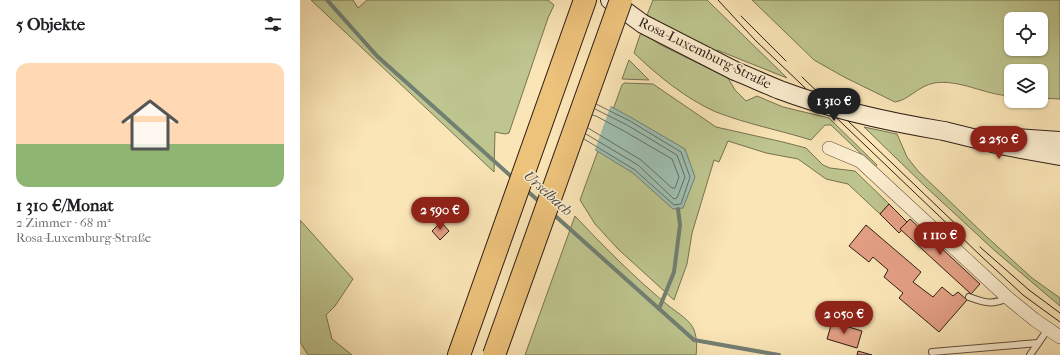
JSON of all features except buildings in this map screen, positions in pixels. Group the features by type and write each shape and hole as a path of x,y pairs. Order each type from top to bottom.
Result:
{"highway":[{"path":"459,355 585,0"},
{"path":"494,355 621,0"}],"main road":[{"name":"Rosa-Luxemburg-Straße","path":"610,0 643,24 735,71 781,90 844,110 901,124 944,131 1060,141"},
{"name":"Rosa-Luxemburg-Straße","path":"944,131 1005,146 1060,156"}],"street":[{"path":"829,148 860,161 1008,298 1060,337"}],"lane":[{"path":"969,297 983,302 997,303 1008,298"},
{"path":"1030,355 1048,329"},
{"path":"932,352 1038,343"}],"green space":[{"path":"311,0 353,0 358,8 367,0 548,0 554,5 548,18 509,133 505,134 495,132 494,172"},
{"path":"653,0 707,0 787,78 717,50 715,54 647,15"},
{"path":"752,0 1060,0 1060,99 1048,98 1048,64 1004,64 1004,95 944,82 934,83 923,87 905,99 895,102 844,77 814,60"},
{"path":"641,32 659,44 728,78 735,90 746,101 757,96 783,107 829,118 877,165 875,167 831,125 825,125 811,140 739,120 705,107 672,86 634,53"},
{"path":"629,60 649,80 622,79"},
{"path":"624,83 653,84 716,127 806,148 823,165 830,168 855,171 889,204 880,214 848,184 826,179 798,159 766,153 728,141 719,162 714,160 692,233 687,264 674,300 618,249 595,224 580,200"},
{"path":"864,127 897,134 907,157 918,171 1032,278 1060,298 1060,306 994,250"},
{"path":"575,216 633,274 690,323 696,336 696,355 525,355"},
{"path":"300,220 353,279 335,306 326,315 332,339 352,355 308,355 300,342"}],"water":[{"path":"599,100 685,149 695,177 683,208 673,209 633,173 550,122"}],"pier":[{"path":"599,98 611,105 594,152 549,124 553,99"}],"waterway":[{"name":"Urselbach","path":"327,0 377,56 514,179"},
{"name":"Urselbach","path":"525,189 541,203"},
{"path":"659,309 674,272 680,225 678,209"},
{"name":"Urselbach","path":"552,213 694,340 779,355"}],"tram line":[{"path":"718,0 756,41 981,256 1023,295 1060,322"},
{"path":"741,16 786,61"},
{"path":"802,77 964,232"},
{"path":"980,247 1029,290 1060,313"}]}
